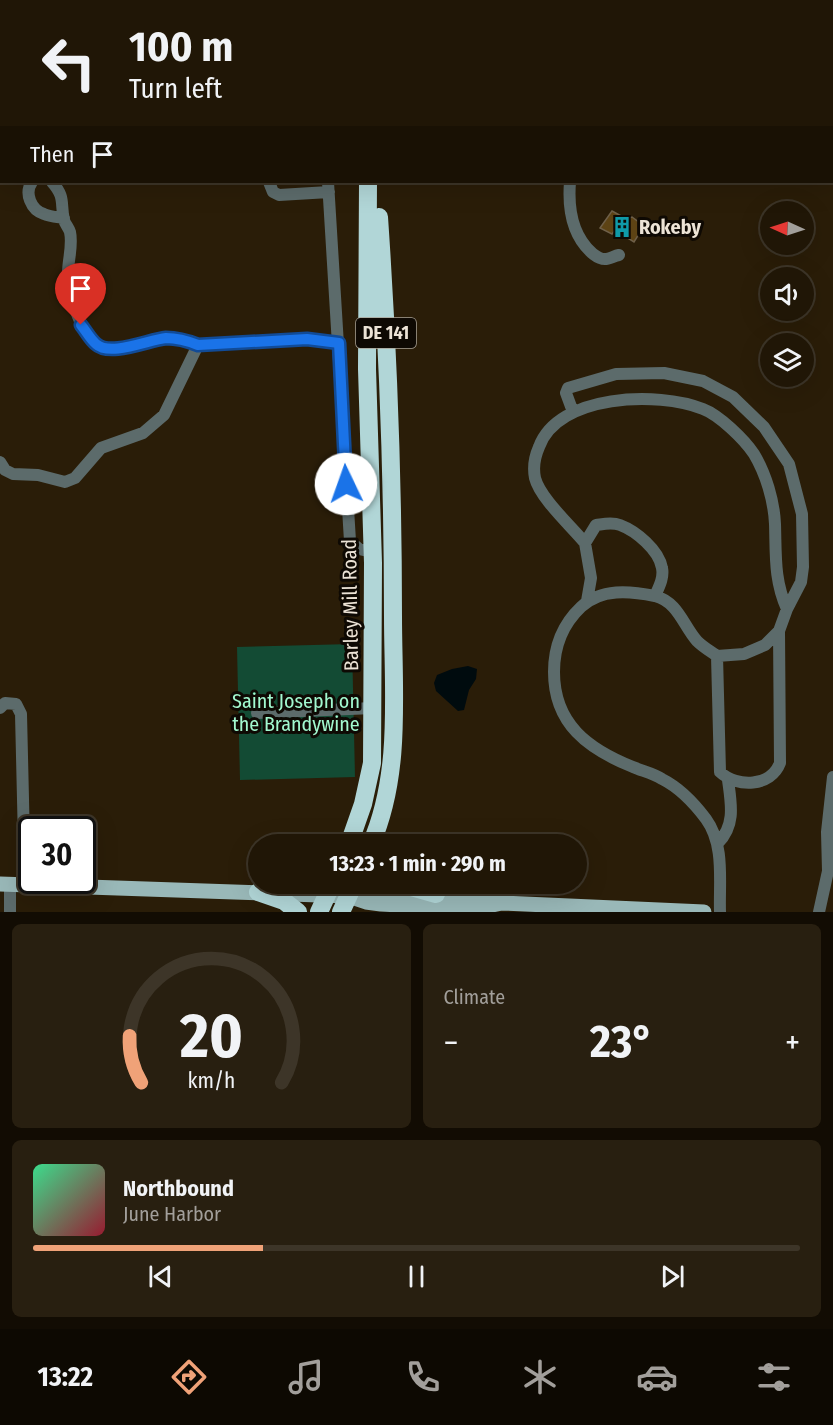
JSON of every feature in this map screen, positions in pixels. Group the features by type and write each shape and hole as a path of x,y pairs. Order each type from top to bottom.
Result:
{"highway":[{"name":"Barley Mill Road","path":"353,834 368,787 372,763 372,552 367,369 369,183"},
{"name":"DE 141","path":"376,183 385,306 393,561 393,753 386,801 376,834"},
{"path":"372,552 382,560 386,569 387,650 393,683"},
{"path":"264,894 284,901 298,912"},
{"path":"319,912 327,894"},
{"path":"423,894 439,901"}],"main road":[{"path":"12,884 248,892"},
{"path":"348,897 374,891 439,901 467,895 518,908 704,912"}],"street":[{"path":"30,183 29,197 33,208 43,214 64,218"},
{"path":"53,183 64,202 64,218 70,233 68,275 73,301 81,325 96,344 113,349 166,338 184,339 198,345 307,339 339,343"},
{"path":"269,183 273,192 279,195 298,188 328,187 350,541 359,549 372,552"},
{"path":"570,183 569,206 581,241 597,257 606,259 619,255"},
{"path":"0,462 5,470 13,474 38,475 65,482 75,478 101,448 143,433 164,415 198,345"},
{"path":"573,412 566,393 568,388 616,374 664,373 703,381 733,398 764,427 789,464 802,514 803,567 801,582 779,630 780,763 778,771 765,781 735,782 728,780 720,772 717,656"},
{"path":"587,601 591,578 585,543 543,496 535,477 535,456 542,438 556,421 573,412 620,400 663,400 704,409 730,427 753,453 767,485 775,520 776,573 779,593 787,609"},
{"path":"585,543 596,525 609,523 620,525 639,537 656,553 662,568 661,582 655,596"},
{"path":"720,912 718,843 707,820 683,792 661,778 605,754 581,738 565,717 556,699 554,656 571,617 587,601 606,593 628,592 663,598 680,615 696,640 717,656 744,654 765,645 779,630"},
{"path":"0,708 5,703 16,705 21,714 10,912"},
{"path":"257,713 373,708"},
{"path":"819,912 828,871 827,832 833,777"},
{"path":"718,843 729,829 731,816 728,780"},
{"path":"414,912 439,901"}],"green space":[{"name":"Saint Joseph on the Brandywine","path":"352,644 355,777 240,780 237,647"}],"shaded area":[{"path":"468,666 477,669 476,679 469,690 464,710 458,711 436,691 434,683 437,675"}],"building":[{"name":"Rokeby","path":"612,211 623,217 626,223 632,217 644,226 634,242 615,230 612,234 600,228"}],"place":[{"name":"Rokeby","path":"622,227"}],"route":[{"path":"81,325 96,344 113,349 166,338 184,339 198,345 307,339 339,343 346,484"}]}
